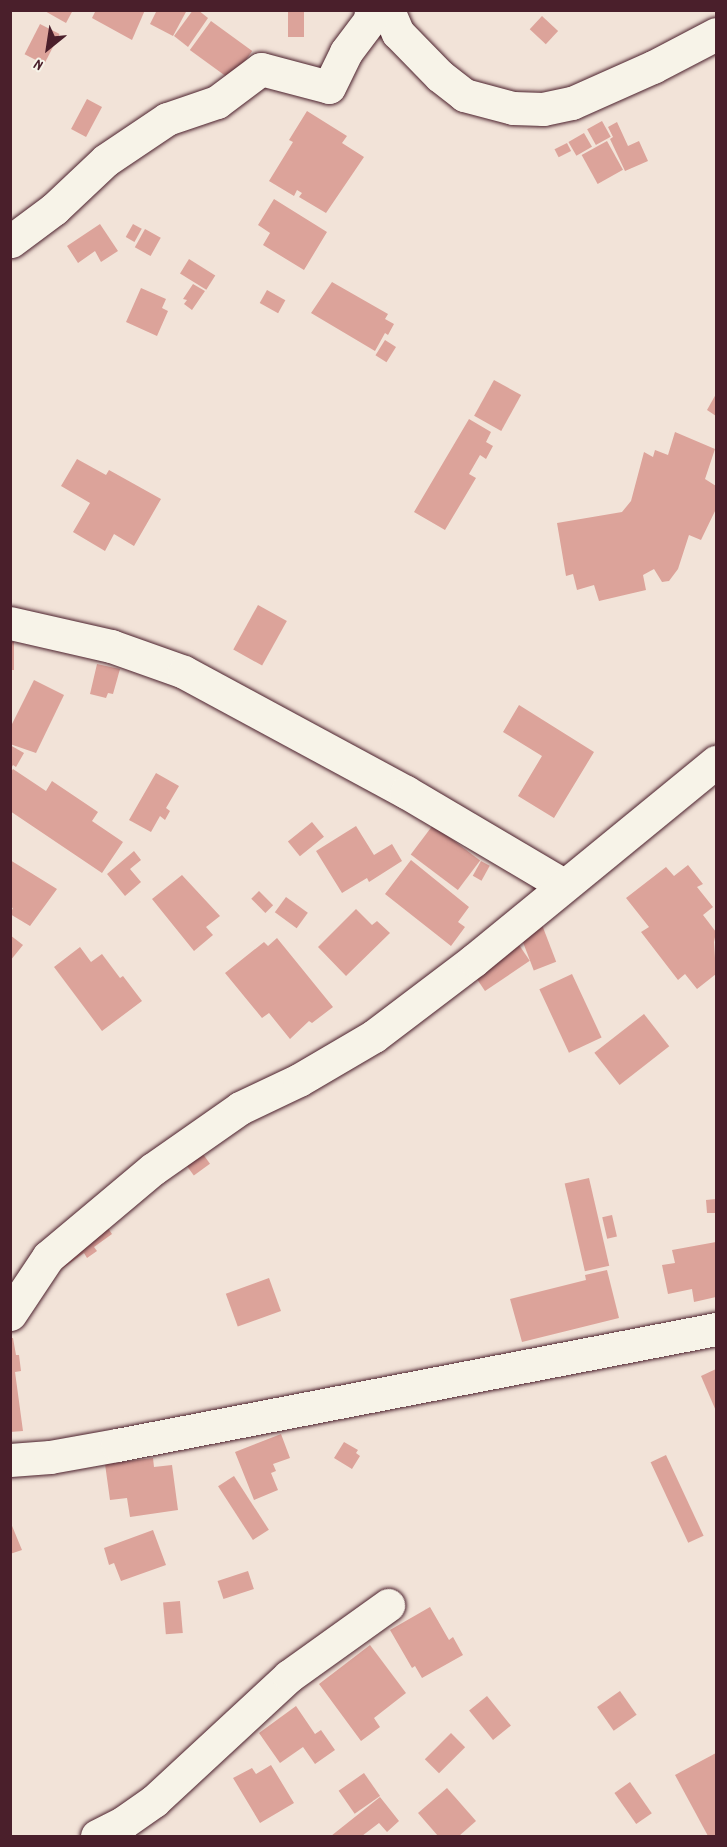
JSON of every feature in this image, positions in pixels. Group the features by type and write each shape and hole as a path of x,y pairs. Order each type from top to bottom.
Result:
{"street":[{"path":"11,241 54,208 106,160 123,148 167,119 217,102 261,69 329,87 346,52 370,20 371,10"},
{"path":"388,10 398,33 440,76 464,95 513,108 543,109 572,104 653,67 717,34"},
{"path":"10,229 11,241"},
{"path":"10,623 111,646 183,672 406,792 563,885"},
{"path":"10,1314 48,1257 153,1169 240,1108 299,1080 374,1036 474,960 563,885 717,762"},
{"path":"10,1460 50,1457 117,1445 717,1329"},
{"path":"96,1836 124,1822 154,1801 289,1676 388,1605"}],"building":[{"path":"43,10 73,10 66,23"},
{"path":"96,10 145,10 132,40 92,18"},
{"path":"157,10 187,10 173,36 150,24"},
{"path":"193,10 198,10 208,18 188,47 174,36"},
{"path":"288,10 304,10 304,37 288,37"},
{"path":"542,16 558,31 546,44 530,29"},
{"path":"211,21 252,51 231,80 190,50"},
{"path":"40,24 60,34 44,64 25,54"},
{"path":"87,99 102,107 86,137 71,129"},
{"path":"307,111 347,136 342,143 364,157 326,213 299,197 302,193 297,190 294,196 269,181 293,142 289,140"},
{"path":"602,121 611,137 596,145 587,129"},
{"path":"617,122 628,146 639,141 648,161 625,171 610,139 613,137 608,127"},
{"path":"584,133 592,147 576,156 568,142"},
{"path":"607,141 623,170 598,184 582,155"},
{"path":"567,143 571,151 559,157 555,149"},
{"path":"274,199 327,232 304,270 263,245 270,233 258,225"},
{"path":"100,224 118,251 101,262 95,251 78,263 67,246"},
{"path":"133,224 142,229 134,242 126,237"},
{"path":"145,229 161,238 151,256 135,247"},
{"path":"189,259 215,275 206,290 180,273"},
{"path":"332,282 388,314 385,319 394,324 388,335 385,333 375,351 311,313"},
{"path":"193,284 205,291 192,310 184,304 187,300 183,299"},
{"path":"141,288 166,299 162,308 168,311 157,336 126,322"},
{"path":"267,290 285,300 278,313 260,303"},
{"path":"385,340 396,347 386,362 375,355"},
{"path":"494,380 521,395 501,431 474,416"},
{"path":"716,394 716,416 707,410"},
{"path":"469,419 491,432 486,442 493,446 486,459 480,455 469,474 476,478 445,530 414,512"},
{"path":"675,432 715,449 705,479 716,486 716,509 701,540 689,535 678,569 669,581 662,582 654,569 643,575 646,590 599,601 594,585 577,590 573,574 566,576 557,523 622,512 631,501 644,452 653,457 655,450 668,455"},
{"path":"77,459 106,475 109,470 161,499 134,546 114,534 105,551 73,532 90,503 61,486"},
{"path":"258,605 287,621 262,666 233,650"},
{"path":"10,642 14,642 14,670 10,670"},
{"path":"97,664 120,669 113,694 108,693 106,698 90,694"},
{"path":"34,680 64,695 36,753 10,744 10,728"},
{"path":"519,705 594,752 554,818 518,796 542,756 503,732"},
{"path":"10,745 24,753 16,767 13,765 10,770"},
{"path":"13,769 46,791 52,781 98,812 92,821 123,842 102,873 10,811 10,773"},
{"path":"156,773 179,786 166,808 170,811 165,820 160,816 151,832 129,820"},
{"path":"312,822 324,837 300,856 288,842"},
{"path":"433,825 480,861 458,890 411,855"},
{"path":"356,826 374,855 392,844 402,861 369,882 367,878 342,893 316,851"},
{"path":"134,851 141,860 130,869 141,882 125,896 107,874"},
{"path":"10,860 57,889 30,926 10,914 13,908 10,907"},
{"path":"411,860 469,907 458,922 465,927 451,946 385,894"},
{"path":"481,861 490,866 482,881 473,876"},
{"path":"688,865 703,884 697,887 713,907 703,915 716,932 714,942 716,974 697,989 685,974 678,980 641,932 649,927 626,898 666,867 674,876"},
{"path":"182,875 220,916 206,927 213,935 194,951 152,899"},
{"path":"259,891 273,905 265,913 251,899"},
{"path":"286,897 308,913 297,928 275,912"},
{"path":"356,909 372,925 377,921 390,933 346,976 318,947"},
{"path":"539,917 556,962 534,970 517,926"},
{"path":"10,935 23,945 10,961"},
{"path":"513,936 530,961 485,991 468,966"},
{"path":"277,938 333,1007 312,1023 309,1021 290,1039 269,1013 262,1018 225,973 264,942 268,946"},
{"path":"80,947 91,962 102,954 120,978 123,976 142,1001 102,1031 54,967"},
{"path":"572,974 602,1037 569,1053 539,989"},
{"path":"644,1014 669,1046 620,1085 594,1053"},
{"path":"200,1150 210,1164 194,1176 184,1162"},
{"path":"589,1178 609,1266 585,1271 565,1184"},
{"path":"716,1199 716,1213 707,1213 706,1200"},
{"path":"612,1215 617,1236 607,1239 602,1217"},
{"path":"104,1222 112,1234 94,1247 97,1251 87,1258 84,1253 63,1268 55,1257"},
{"path":"716,1242 716,1297 694,1302 692,1289 668,1294 662,1265 675,1263 672,1250"},
{"path":"607,1270 619,1318 522,1342 510,1299 586,1280 585,1275"},
{"path":"269,1278 281,1311 238,1327 226,1294"},
{"path":"10,1338 13,1338 16,1355 19,1355 21,1371 15,1372 23,1431 10,1432"},
{"path":"716,1369 716,1411 701,1376"},
{"path":"281,1434 290,1458 273,1464 276,1471 271,1473 278,1490 254,1500 235,1452"},
{"path":"344,1442 358,1450 356,1453 360,1456 352,1469 334,1458"},
{"path":"666,1455 704,1536 688,1543 651,1462"},
{"path":"153,1458 154,1467 172,1465 178,1510 130,1517 127,1498 110,1500 105,1464"},
{"path":"234,1476 269,1530 253,1540 218,1486"},
{"path":"10,1521 22,1550 10,1554"},
{"path":"153,1530 166,1565 121,1581 114,1563 109,1565 104,1548"},
{"path":"248,1571 254,1589 223,1599 218,1581"},
{"path":"180,1601 183,1633 166,1634 163,1602"},
{"path":"430,1607 449,1640 453,1637 463,1655 422,1678 415,1666 412,1668 390,1630"},
{"path":"370,1645 406,1693 374,1718 380,1727 361,1741 319,1684"},
{"path":"620,1691 637,1715 614,1731 597,1707"},
{"path":"487,1696 511,1726 493,1740 469,1710"},
{"path":"296,1706 315,1734 321,1730 335,1750 315,1764 303,1747 280,1763 259,1733"},
{"path":"451,1733 465,1747 439,1773 425,1759"},
{"path":"716,1753 716,1836 708,1836 675,1775"},
{"path":"271,1765 294,1803 260,1823 233,1778 252,1768 256,1774"},
{"path":"364,1773 380,1796 355,1814 339,1791"},
{"path":"630,1782 652,1813 636,1824 614,1793"},
{"path":"447,1788 476,1821 459,1836 438,1836 418,1813"},
{"path":"380,1797 399,1821 387,1832 379,1823 362,1836 331,1836"}]}
